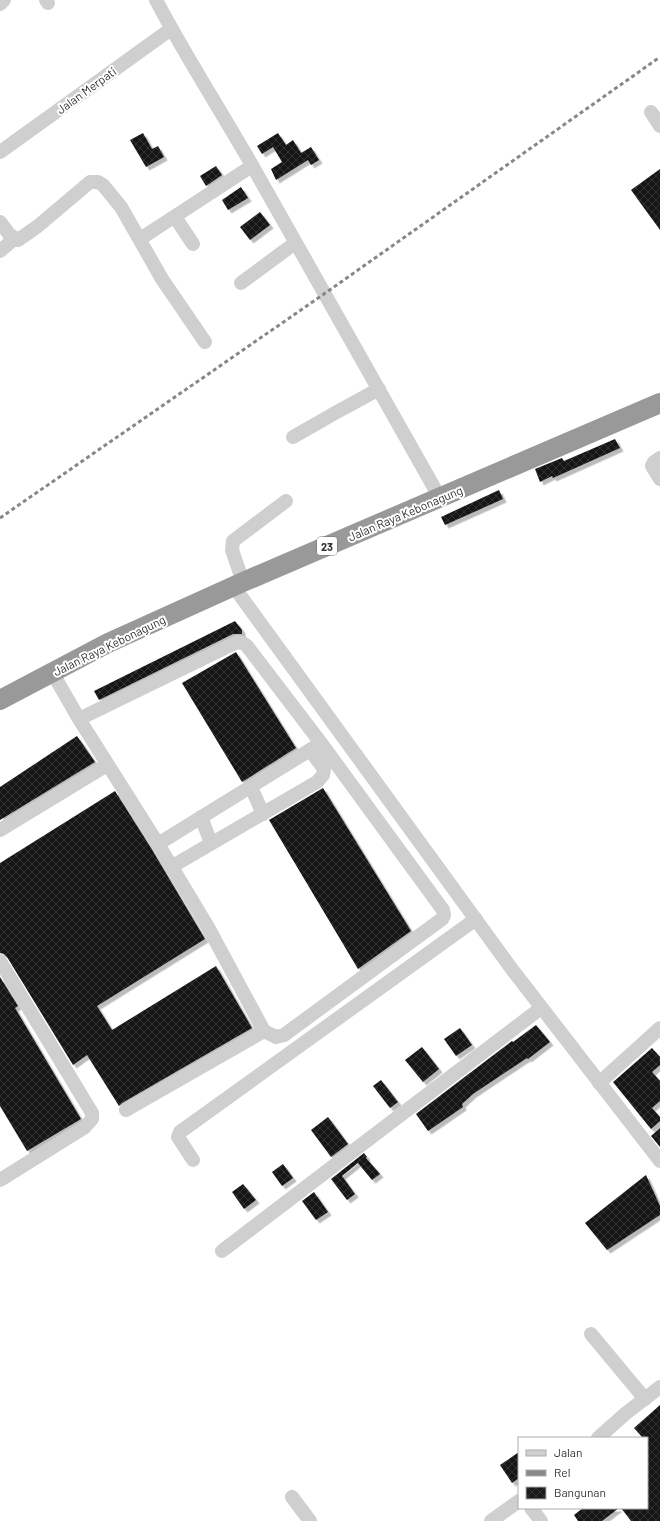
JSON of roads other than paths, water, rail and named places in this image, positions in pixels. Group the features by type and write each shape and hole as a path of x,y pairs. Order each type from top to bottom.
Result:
{"highway":[{"name":"Jalan Raya Kebonagung","path":"0,700 108,643 239,584 660,403"}],"street":[{"path":"0,4 4,0"},
{"path":"156,0 171,29 252,166 440,498"},
{"name":"Jalan Merpati","path":"0,152 171,29"},
{"path":"651,112 660,126"},
{"path":"140,239 252,166"},
{"path":"0,251 14,239 20,239 34,229 90,182 98,182 103,185 120,207 162,279 205,342"},
{"path":"174,217 193,244"},
{"path":"0,222 14,239"},
{"path":"241,282 295,243"},
{"path":"293,437 379,389"},
{"path":"660,458 654,462 652,466 660,480"},
{"path":"286,501 233,541 232,550 239,584 476,919 541,1008 658,1155"},
{"path":"52,672 79,719 107,765 158,844 208,927 264,1031 276,1036 284,1035 442,919 444,915 443,910 315,746 247,646 243,643 237,642 79,719"},
{"path":"158,844 315,746"},
{"path":"171,866 317,782 323,776 324,769 315,746"},
{"path":"0,830 107,765"},
{"path":"250,787 262,814"},
{"path":"201,818 211,843"},
{"path":"193,1160 178,1137 180,1132 476,919"},
{"path":"0,961 92,1113 92,1119 85,1127 0,1180"},
{"path":"222,1251 541,1008"},
{"path":"599,1082 660,1028"},
{"path":"126,1110 264,1031"},
{"path":"591,1334 645,1399"},
{"path":"599,1437 625,1414 660,1387"},
{"path":"292,1496 310,1521"},
{"path":"491,1521 518,1502"},
{"path":"533,1509 541,1521"}],"railway":[{"path":"0,518 324,294 660,57"}]}
